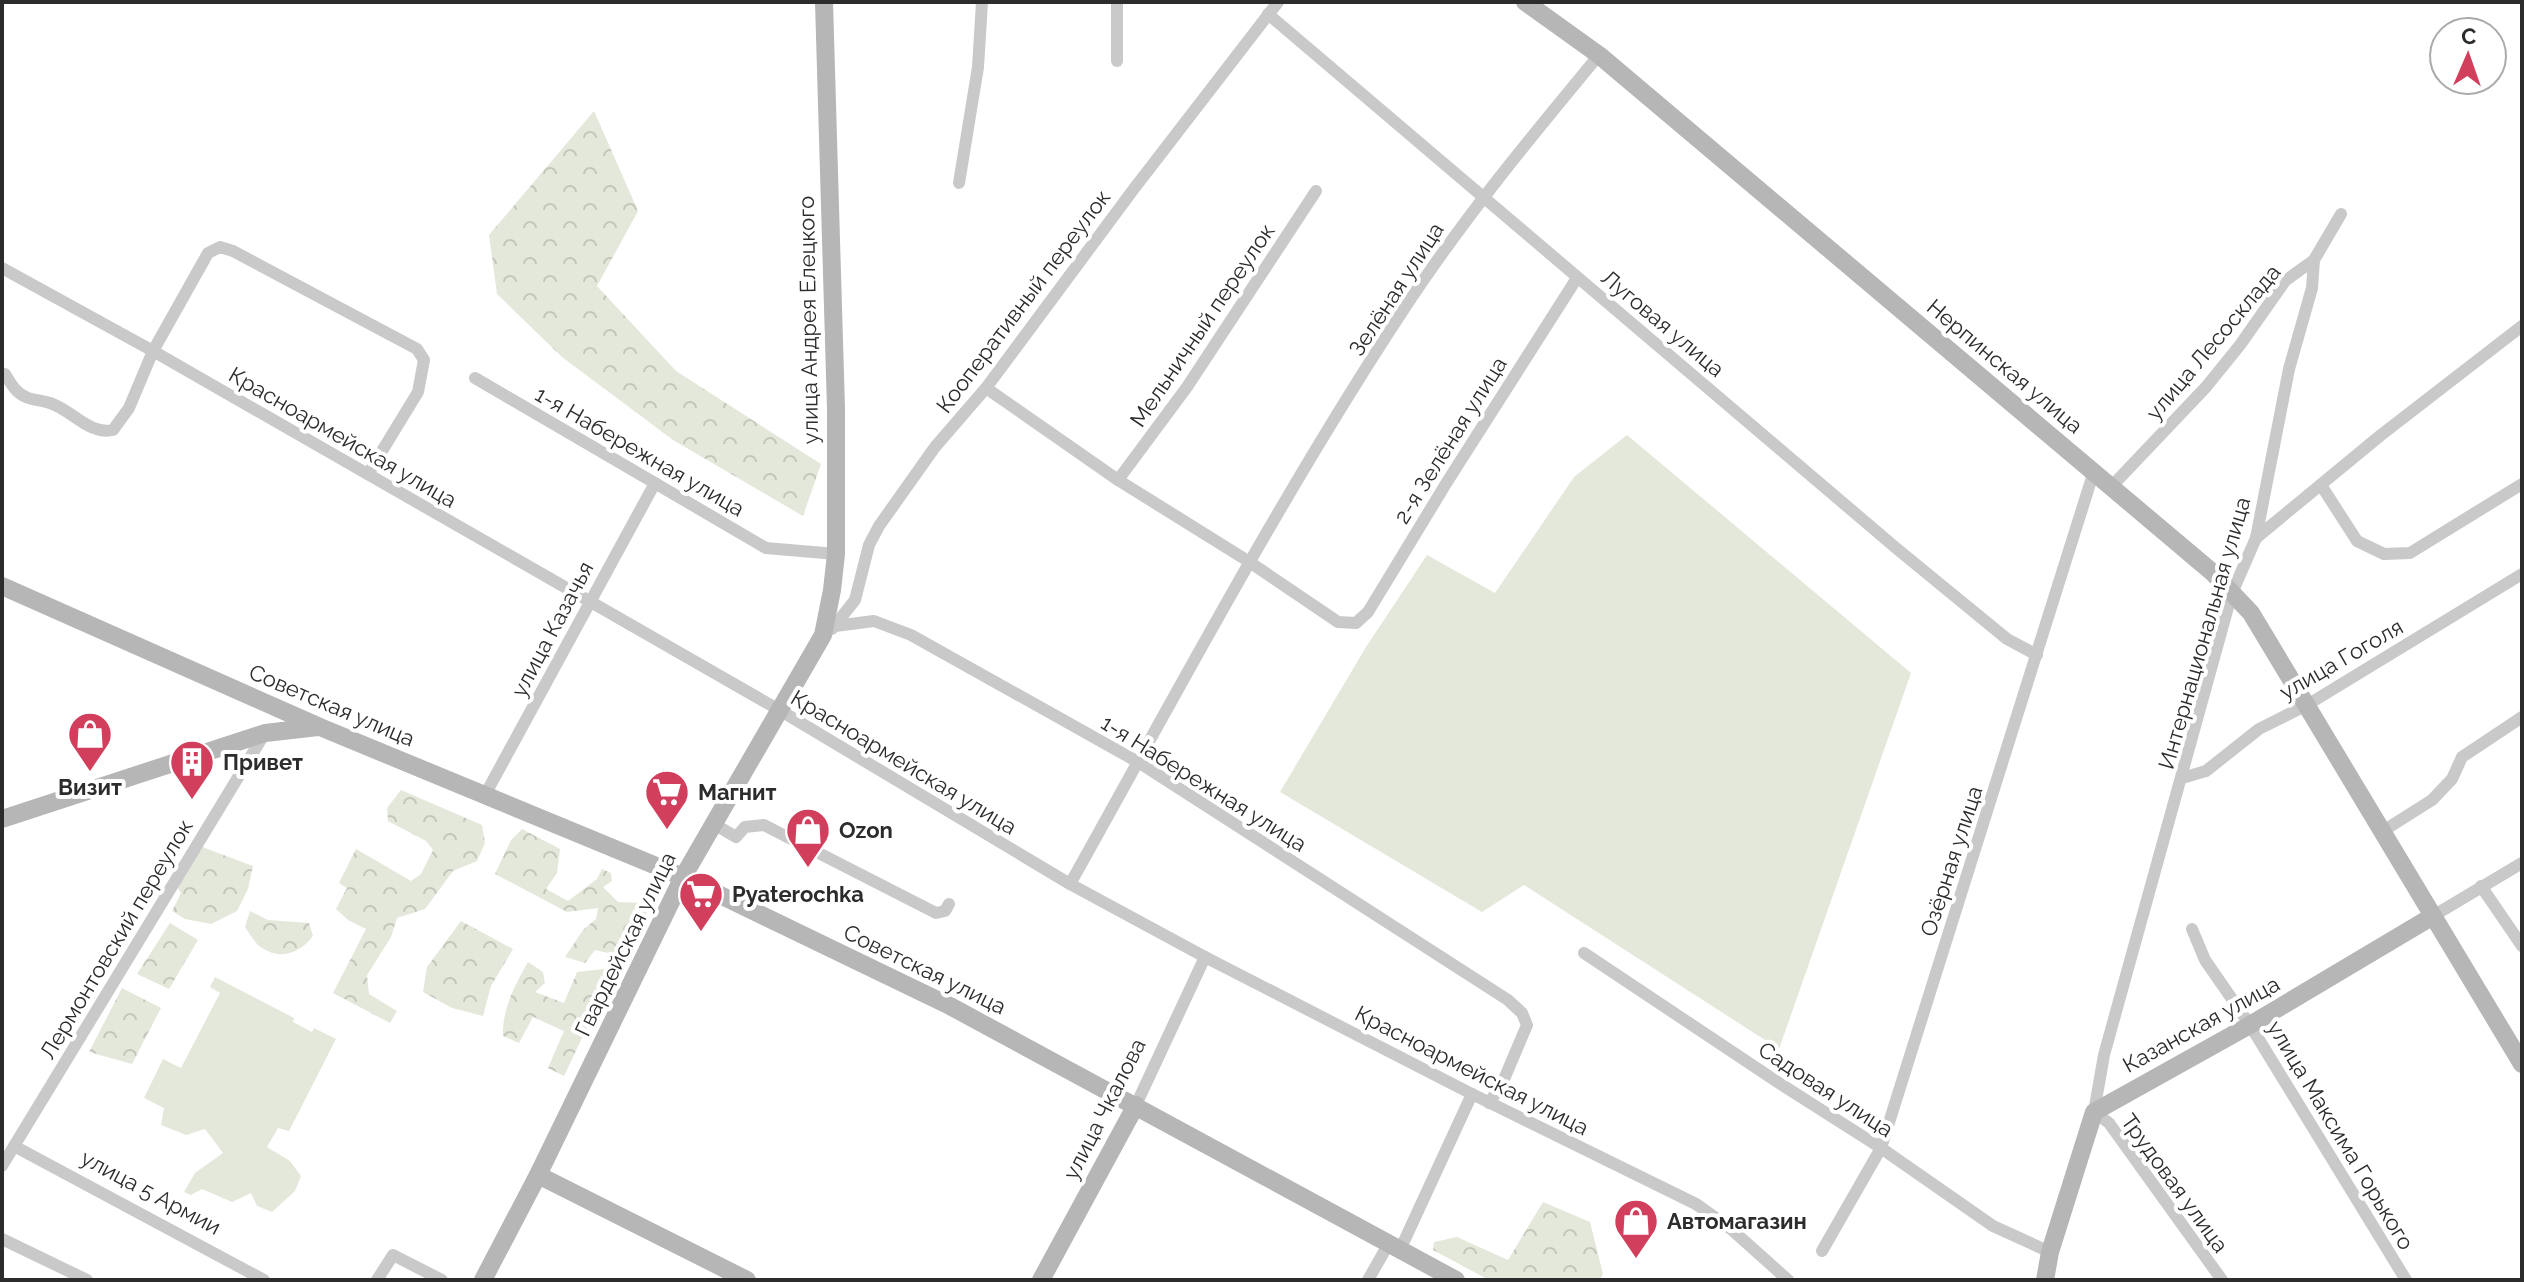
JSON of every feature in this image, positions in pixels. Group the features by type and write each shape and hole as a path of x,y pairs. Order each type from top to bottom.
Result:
{"main road":[{"name":"улица Андрея Елецкого","path":"824,2 836,409 836,554 829,631"},
{"name":"Нерпинская улица","path":"1525,2 1599,55 2112,486 2212,572 2251,613 2522,1064"},
{"name":"Советская улица","path":"2,586 320,727 683,877 950,1006 1456,1280"},
{"name":"Гвардейская улица","path":"483,1280 538,1175 683,877 829,631"},
{"path":"2,819 265,733 320,727"},
{"name":"Казанская улица","path":"2094,1112 2250,1025 2433,916"},
{"name":"улица Чкалова","path":"1041,1280 1136,1105"},
{"path":"2045,1280 2050,1252 2094,1112"},
{"path":"538,1175 747,1280"}],"street":[{"path":"959,183 978,67 982,2"},
{"path":"1117,2 1117,61"},
{"name":"Кооперативный переулок","path":"829,631 855,600 869,545 879,526 935,447 986,388 1278,2"},
{"name":"Луговая улица","path":"1268,14 1974,612 2007,639 2037,655"},
{"name":"Зелёная улица","path":"1070,884 1248,561 1404,309 1483,196 1599,55"},
{"name":"Мельничный переулок","path":"1118,480 1187,387 1316,191"},
{"name":"Интернациональная улица","path":"2094,1112 2104,1055 2232,593 2256,538 2289,369 2312,288 2314,260 2341,214"},
{"path":"5,374 16,391 35,402 50,403 104,432 113,430 119,425 153,351 208,253 220,247 233,251 417,349 424,360 418,392 368,474"},
{"name":"улица Лесосклада","path":"2112,486 2206,387 2285,281 2314,260"},
{"name":"Красноармейская улица","path":"2,268 153,351 781,711 1070,884 1489,1103 1696,1204 1731,1229 1788,1280"},
{"name":"2-я Зелёная улица","path":"1248,561 1338,622 1356,623 1368,612 1455,468 1577,278"},
{"path":"2256,538 2522,326"},
{"name":"1-я Набережная улица","path":"475,378 766,548 836,554"},
{"path":"986,388 1118,480 1248,561"},
{"name":"Озёрная улица","path":"1822,1251 1881,1148 2094,471"},
{"name":"улица Казачья","path":"485,795 655,483"},
{"path":"2321,485 2357,541 2384,554 2410,553 2522,484"},
{"name":"улица Гоголя","path":"2182,778 2206,771 2259,729 2307,705 2522,574"},
{"name":"1-я Набережная улица","path":"829,631 874,621 911,635 1138,762 1508,1000 1522,1013 1527,1025 1502,1084 1489,1103"},
{"path":"2383,831 2432,800 2452,779 2462,757 2522,717"},
{"name":"Лермонтовский переулок","path":"2,1166 265,733"},
{"path":"714,824 736,837 745,827 764,825 936,913 945,911 949,904"},
{"name":"Казанская улица","path":"2433,916 2522,863"},
{"path":"2481,886 2522,946"},
{"name":"улица Максима Горького","path":"2192,929 2205,960 2250,1025 2406,1280"},
{"name":"Садовая улица","path":"1584,953 1881,1148 1993,1226 2050,1252"},
{"name":"улица Чкалова","path":"1136,1105 1205,957"},
{"path":"1368,1280 1394,1247 1472,1094"},
{"name":"Трудовая улица","path":"2094,1112 2109,1123 2222,1280"},
{"name":"улица 5 Армии","path":"14,1146 264,1280"},
{"path":"2,1239 87,1280"},
{"path":"377,1280 393,1255 442,1280"}],"green space":[{"path":"594,111 638,211 597,286 676,371 821,464 803,516 673,440 562,357 497,294 489,235"},
{"path":"1627,435 1911,673 1779,1049 1524,885 1482,912 1280,792 1366,647 1427,555 1495,593 1574,477"},
{"path":"401,790 482,825 485,843 477,861 453,871 425,909 397,918 391,937 367,975 369,994 397,1011 390,1023 333,993 366,929 348,920 336,909 347,888 339,883 356,849 411,881 421,874 433,850 426,841 388,821 387,808"},
{"path":"522,829 560,849 557,873 546,889 568,901 597,879 602,869 611,873 612,881 603,887 618,902 647,903 646,922 626,957 595,950 585,963 565,957 583,930 596,919 598,908 567,912 495,874 511,840"},
{"path":"197,845 253,866 248,889 237,911 211,924 185,919 172,911 181,893 174,882"},
{"path":"250,911 268,920 309,923 313,936 290,953 269,952 257,944 245,927"},
{"path":"461,921 513,949 491,986 483,1016 452,1008 423,992 427,967"},
{"path":"170,923 198,940 169,989 137,974"},
{"path":"528,962 543,972 545,983 535,992 564,1003 577,972 604,969 611,977 564,1076 548,1068 564,1031 533,1017 519,1043 503,1036 507,1007"},
{"path":"215,977 294,1018 293,1022 312,1032 314,1028 336,1039 289,1131 278,1128 267,1147 290,1161 301,1176 295,1191 272,1212 257,1206 251,1193 232,1202 202,1189 191,1195 184,1192 195,1173 223,1153 205,1129 186,1135 161,1125 164,1108 144,1098 163,1059 181,1068 220,993 210,987"},
{"path":"122,988 161,1008 132,1064 89,1052"},
{"path":"1543,1202 1590,1222 1603,1274 1600,1280 1489,1280 1433,1250 1434,1242 1457,1237 1508,1260"}],"place":[{"name":"Визит","path":"90,773"},
{"name":"Привет","path":"192,801"},
{"name":"Магнит","path":"667,831"},
{"name":"Ozon","path":"808,869"},
{"name":"Pyaterochka","path":"701,933"},
{"name":"Автомагазин","path":"1636,1260"}]}
